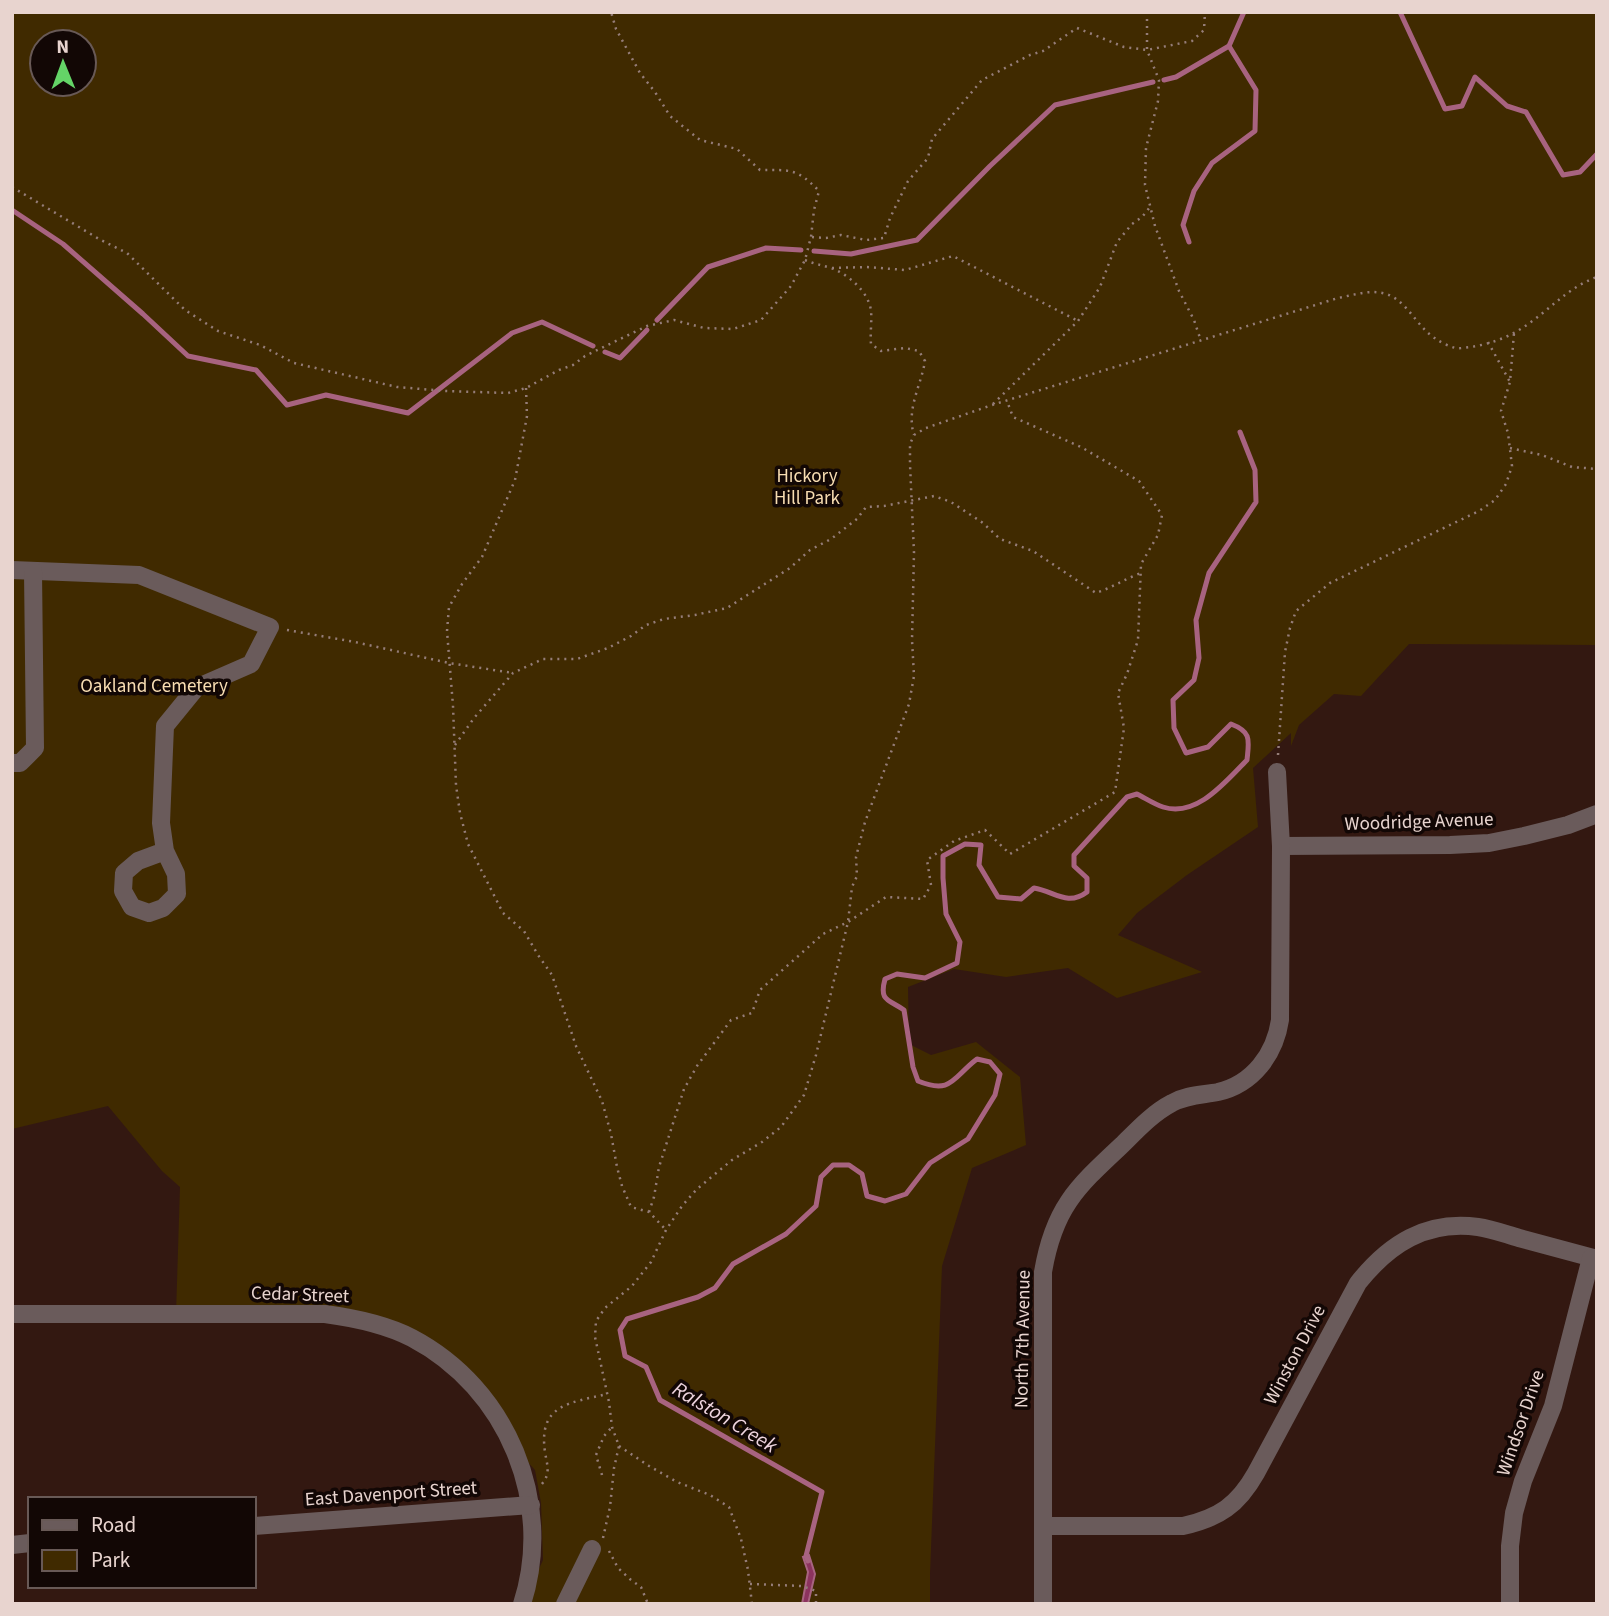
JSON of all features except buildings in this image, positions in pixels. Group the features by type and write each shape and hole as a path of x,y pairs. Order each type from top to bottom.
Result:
{"street":[{"path":"12,763 20,763 35,748 19,569 139,575 270,626 251,664 196,688 165,726 161,822 165,851"},
{"name":"North 7th Avenue","path":"1043,1604 1043,1272 1047,1247 1065,1205 1077,1188 1157,1111 1174,1101 1234,1086 1264,1063 1273,1046 1280,1020 1281,846 1277,772"},
{"name":"Woodridge Avenue","path":"1281,846 1489,843 1568,825 1597,814"},
{"name":"Winston Drive","path":"1043,1527 1184,1527 1219,1514 1234,1503 1247,1489 1358,1283 1373,1263 1411,1236 1435,1228 1477,1227 1594,1259"},
{"name":"Windsor Drive","path":"1510,1604 1510,1546 1514,1513 1523,1481 1553,1406 1594,1259"},
{"name":"Cedar Street","path":"12,1314 325,1314 355,1318 412,1338 462,1373 500,1420 514,1447 524,1475 533,1528 532,1559 522,1604"},
{"name":"East Davenport Street","path":"256,1526 529,1499"},
{"path":"565,1604 601,1546"}],"path":[{"path":"12,187 127,254 185,310 218,331 260,345 294,363 397,387 509,393 526,388 647,327 674,320 704,328 733,329 761,320 791,286 805,260 819,191 806,178 788,170 760,170 737,149 700,140 670,116 640,73 615,29 611,12"},
{"path":"1147,12 1147,50 1159,80 1158,102 1146,148 1146,185 1155,226 1201,341"},
{"path":"811,237 841,235 866,240 884,238 890,218 908,181 928,158 932,139 982,80 1030,54 1043,51 1077,28 1124,47 1147,50 1192,41 1204,30 1205,12"},
{"path":"992,405 1078,321 1100,287 1117,242 1150,208"},
{"path":"805,260 832,268 905,270 953,256 1078,321"},
{"path":"832,268 853,281 863,292 871,308 871,344 881,351 905,348 919,351 925,361 912,409 911,426 914,435"},
{"path":"648,1604 641,1587 618,1568 601,1546 619,1446 612,1427 595,1337 596,1321 605,1308 632,1286 651,1262 666,1230 697,1189 732,1160 781,1127 804,1095 848,922 856,876 856,857 865,822 909,704 914,676 914,553 910,444 914,435 926,428 992,405 1338,298 1366,292 1387,294 1396,299 1437,340 1459,349 1514,333 1572,289 1597,277"},
{"path":"1277,772 1286,652 1296,611 1330,583 1467,517 1495,500 1506,484 1512,466 1508,433 1501,411 1510,382 1514,333"},
{"path":"1488,342 1510,382"},
{"path":"526,388 527,416 515,480 482,557 449,607 447,631 460,813 468,844 503,913 524,931 552,975 576,1046 603,1101 622,1186 631,1207 649,1212 666,1230"},
{"path":"649,1212 659,1167 684,1088 731,1020 752,1013 761,990 769,982 823,934 848,922 886,897 923,899 931,886 927,860 954,841 985,830 1010,854 1115,792 1124,728 1118,693 1138,640 1141,564 1158,535 1162,516 1139,481 1081,447 1013,417 1007,401"},
{"path":"1510,448 1542,455 1572,467 1597,469"},
{"path":"454,746 513,673 543,659 577,659 608,648 646,625 664,619 727,608 790,568 810,550 831,539 857,519 866,507 934,496 951,502 983,523 1000,539 1033,551 1096,593 1141,573"},
{"path":"270,626 449,663 513,673"},
{"path":"529,1499 547,1478 549,1467 544,1439 547,1424 554,1411 572,1402 607,1394"},
{"path":"602,1475 596,1455 604,1436 612,1427"},
{"path":"619,1446 677,1482 710,1494 729,1507 741,1539 752,1604"},
{"path":"750,1584 802,1586 816,1591 816,1604"}],"green space":[{"name":"Hickory Hill Park","path":"12,12 1597,12 1597,645 1409,644 1361,696 1334,694 1299,725 1291,746 1291,733 1253,768 1258,827 1137,913 1118,935 1202,972 1117,998 1068,968 1006,977 954,969 908,987 909,1044 931,1055 976,1042 1020,1077 1026,1145 972,1168 942,1266 930,1604 523,1604 543,1560 541,1503 535,1470 514,1447 482,1395 384,1326 176,1314 180,1187 162,1171 108,1106 12,1129"}],"shaded area":[{"path":"809,1555 815,1574 808,1604 802,1604 808,1572 803,1557"}],"waterway":[{"name":"Ralston Creek","path":"1189,242 1183,225 1194,191 1212,163 1255,131 1256,90 1229,46 1244,12"},
{"name":"Ralston Creek","path":"1400,12 1445,109 1462,106 1475,77 1507,106 1526,112 1563,175 1580,172 1597,154"},
{"path":"1164,80 1176,77 1229,46"},
{"path":"814,251 851,254 917,240 1055,105 1153,82"},
{"path":"12,210 63,244 188,356 256,370 287,405 326,395 408,413 512,333 542,322 593,346"},
{"path":"657,320 708,267 766,248 801,250"},
{"path":"605,352 620,358 647,330"},
{"name":"Ralston Creek","path":"808,1561 806,1556 822,1492 660,1400 646,1367 625,1356 620,1330 627,1319 698,1297 715,1288 733,1264 786,1234 816,1206 821,1177 833,1165 849,1165 862,1174 867,1196 885,1201 906,1194 930,1163 968,1139 995,1095 1000,1074 990,1062 977,1059 957,1078 945,1085 929,1085 918,1081 913,1067 904,1010 886,999 883,992 885,979 897,974 925,978 957,963 960,942 946,914 943,856 965,844 981,845 979,865 998,897 1021,899 1034,888 1060,897 1080,896 1087,892 1087,878 1074,866 1074,855 1127,797 1137,794 1163,807 1188,807 1210,796 1247,760 1248,737 1243,730 1231,724 1208,747 1186,753 1174,728 1173,700 1194,680 1199,658 1196,620 1209,573 1256,502 1255,470 1240,432"}],"park label":[{"name":"Oakland Cemetery","path":"154,686"}]}
